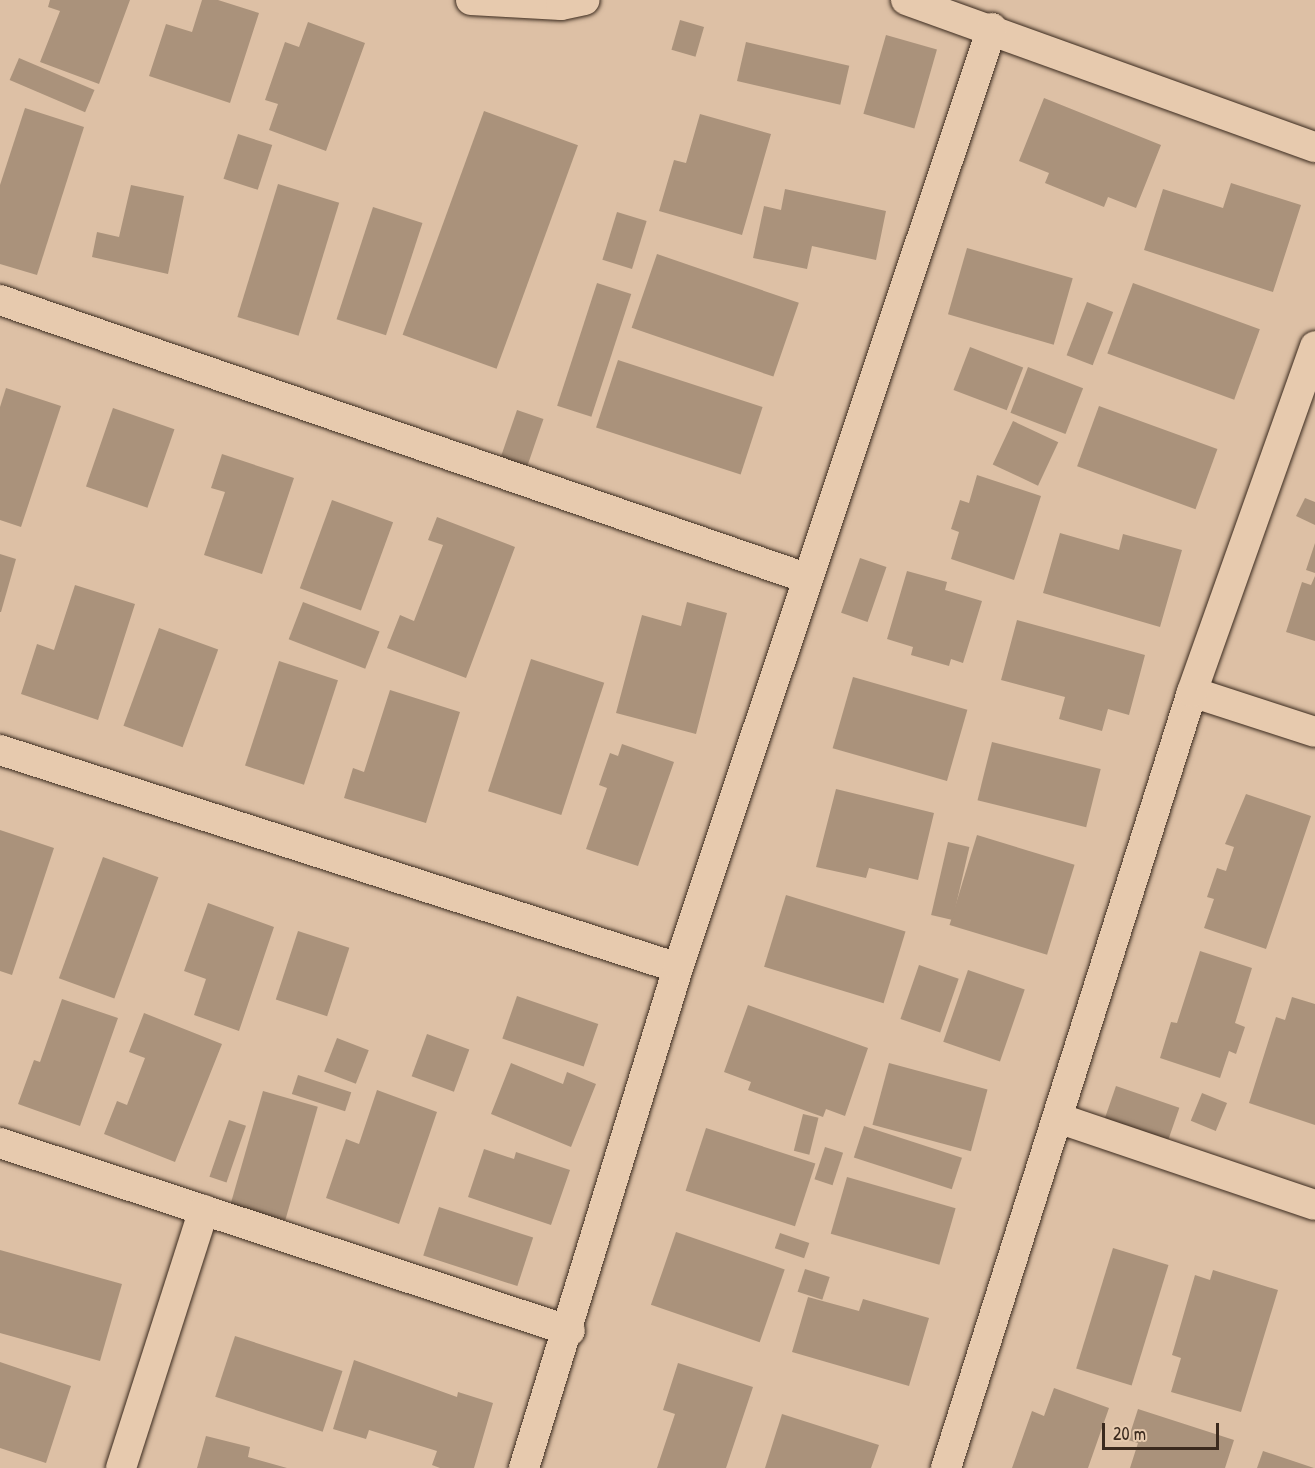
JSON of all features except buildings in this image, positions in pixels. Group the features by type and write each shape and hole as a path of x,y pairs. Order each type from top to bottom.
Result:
{"street":[{"path":"471,0 561,5 584,0"},
{"path":"906,0 992,28 1315,147"},
{"path":"524,1468 570,1330 678,968 806,578 992,28"},
{"path":"0,300 806,578"},
{"path":"946,1468 1192,692 1315,346"},
{"path":"1192,692 1315,732"},
{"path":"0,750 678,968"},
{"path":"1058,1118 1315,1204"},
{"path":"0,1143 570,1330"},
{"path":"121,1468 204,1210"}]}
